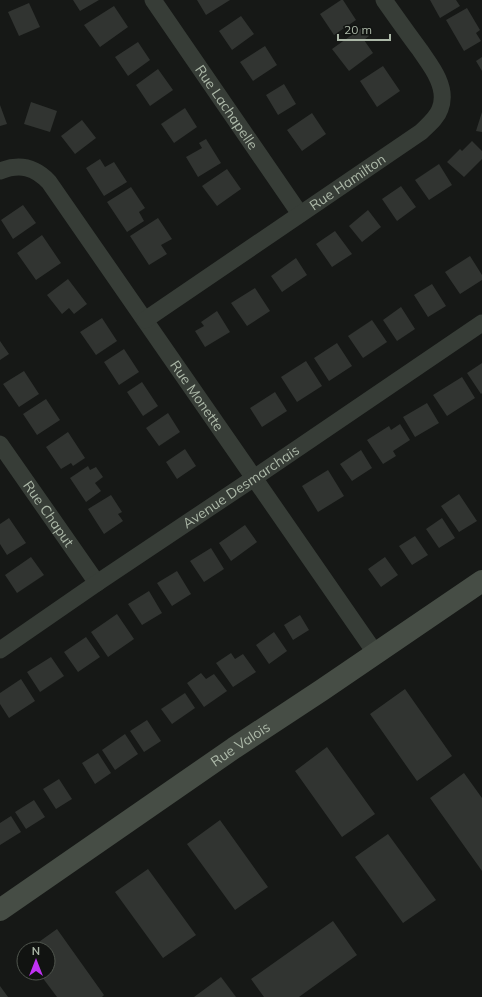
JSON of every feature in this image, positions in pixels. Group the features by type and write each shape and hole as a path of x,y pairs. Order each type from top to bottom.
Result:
{"street":[{"name":"Rue Lachapelle","path":"154,0 300,214"},
{"name":"Rue Hamilton","path":"146,320 421,132 438,115 441,108 442,94 438,79 430,65 384,0"},
{"name":"Rue Monette","path":"0,171 24,167 38,172 59,196 376,654"},
{"name":"Avenue Desmarchais","path":"0,650 96,583 482,323"},
{"name":"Rue Chaput","path":"0,444 96,583"},
{"name":"Rue Valois","path":"0,910 234,748 376,654 482,581"}],"building":[{"path":"73,0 99,0 80,11"},
{"path":"197,0 230,0 206,15"},
{"path":"343,0 356,20 334,35 320,14"},
{"path":"430,0 456,0 460,6 440,18"},
{"path":"29,3 40,27 19,36 8,12"},
{"path":"114,6 128,27 100,47 84,25"},
{"path":"467,8 480,30 476,33 481,41 464,51 446,20"},
{"path":"241,16 254,34 232,50 219,31"},
{"path":"363,27 369,36 364,40 373,53 349,71 332,49"},
{"path":"138,42 150,60 128,76 115,57"},
{"path":"265,46 277,65 253,81 240,62"},
{"path":"482,57 482,71 476,61"},
{"path":"383,66 400,91 377,107 360,81"},
{"path":"158,69 173,90 150,106 136,85"},
{"path":"284,84 296,104 278,115 266,95"},
{"path":"31,102 57,111 50,132 24,124"},
{"path":"0,105 7,124 0,126"},
{"path":"185,108 197,127 174,143 161,124"},
{"path":"482,112 482,132 476,131"},
{"path":"312,113 326,134 302,151 287,130"},
{"path":"82,120 96,138 75,154 61,136"},
{"path":"206,139 221,163 198,177 186,157 202,148 199,143"},
{"path":"472,141 482,151 482,159 464,177 447,162 460,149 462,151"},
{"path":"100,159 105,167 114,162 127,182 104,196 86,168"},
{"path":"439,164 452,185 429,200 415,180"},
{"path":"227,169 241,189 217,206 202,186"},
{"path":"401,186 416,207 397,221 382,199"},
{"path":"131,187 145,208 139,212 144,221 127,232 107,202"},
{"path":"23,205 36,223 13,239 1,220"},
{"path":"368,210 381,227 362,242 349,226"},
{"path":"158,218 172,239 161,245 167,254 149,265 130,236"},
{"path":"335,231 352,254 332,267 316,244"},
{"path":"42,235 61,263 36,280 17,253"},
{"path":"470,256 482,275 482,280 460,294 445,272"},
{"path":"296,258 307,275 282,292 271,276"},
{"path":"68,279 87,304 74,314 69,308 62,314 47,295"},
{"path":"432,284 446,306 428,317 414,295"},
{"path":"255,288 270,311 247,326 231,303"},
{"path":"401,307 415,329 397,341 383,320"},
{"path":"217,311 230,332 205,347 195,331 204,326 201,322"},
{"path":"102,318 117,341 96,355 80,332"},
{"path":"372,320 387,342 363,358 348,336"},
{"path":"0,341 9,354 0,360"},
{"path":"337,343 352,366 329,381 314,358"},
{"path":"124,349 139,372 119,385 104,362"},
{"path":"306,361 322,386 297,402 281,377"},
{"path":"482,363 482,393 481,394 467,373"},
{"path":"24,371 39,394 19,407 3,384"},
{"path":"462,377 475,398 447,416 433,395"},
{"path":"142,382 158,406 143,416 127,392"},
{"path":"275,392 287,411 262,427 250,408"},
{"path":"46,399 60,420 37,435 23,414"},
{"path":"427,403 439,423 415,437 403,417"},
{"path":"168,413 180,432 159,446 146,428"},
{"path":"400,424 410,440 393,451 396,456 383,464 367,440 389,426 391,430"},
{"path":"68,432 85,458 73,466 71,463 61,469 46,447"},
{"path":"185,449 196,466 177,479 166,462"},
{"path":"361,450 372,468 352,481 340,464"},
{"path":"88,466 90,470 96,467 103,477 95,483 101,491 86,502 70,478"},
{"path":"328,470 344,496 318,512 302,486"},
{"path":"459,494 477,521 459,532 441,506"},
{"path":"111,495 122,512 118,514 123,521 104,534 88,509"},
{"path":"9,518 26,543 7,555 0,544 0,524"},
{"path":"442,518 455,538 439,548 426,529"},
{"path":"245,525 257,542 231,561 219,543"},
{"path":"415,536 428,555 412,565 399,546"},
{"path":"211,548 224,569 204,582 190,561"},
{"path":"31,557 44,575 17,593 5,575"},
{"path":"385,557 398,575 381,587 368,569"},
{"path":"177,571 191,594 172,606 157,583"},
{"path":"149,591 162,613 142,625 128,604"},
{"path":"117,614 134,639 108,657 91,632"},
{"path":"300,615 309,630 293,640 284,625"},
{"path":"274,632 287,651 269,664 256,645"},
{"path":"86,637 100,657 78,672 64,652"},
{"path":"231,653 235,659 243,654 256,672 233,687 216,663"},
{"path":"51,657 64,676 40,692 27,672"},
{"path":"201,673 206,679 214,674 227,691 204,707 187,683"},
{"path":"21,679 35,701 9,718 0,704 0,693"},
{"path":"405,689 452,756 417,781 370,714"},
{"path":"185,693 195,708 172,724 161,709"},
{"path":"147,720 161,741 144,752 130,731"},
{"path":"125,734 138,754 115,770 102,750"},
{"path":"327,747 375,814 342,837 295,771"},
{"path":"98,753 111,773 95,784 82,763"},
{"path":"464,773 482,798 482,871 430,798"},
{"path":"59,779 72,799 56,809 43,789"},
{"path":"34,800 45,817 26,829 15,812"},
{"path":"11,816 21,832 0,845 0,823"},
{"path":"220,820 268,887 235,910 187,844"},
{"path":"388,834 436,900 403,923 355,857"},
{"path":"148,869 196,935 163,958 115,892"},
{"path":"333,921 357,955 299,997 264,997 251,979"},
{"path":"57,929 104,995 102,997 57,997 45,981 56,981 56,941 40,941"},
{"path":"221,977 236,997 194,997"},
{"path":"0,986 8,997 0,997"}]}
